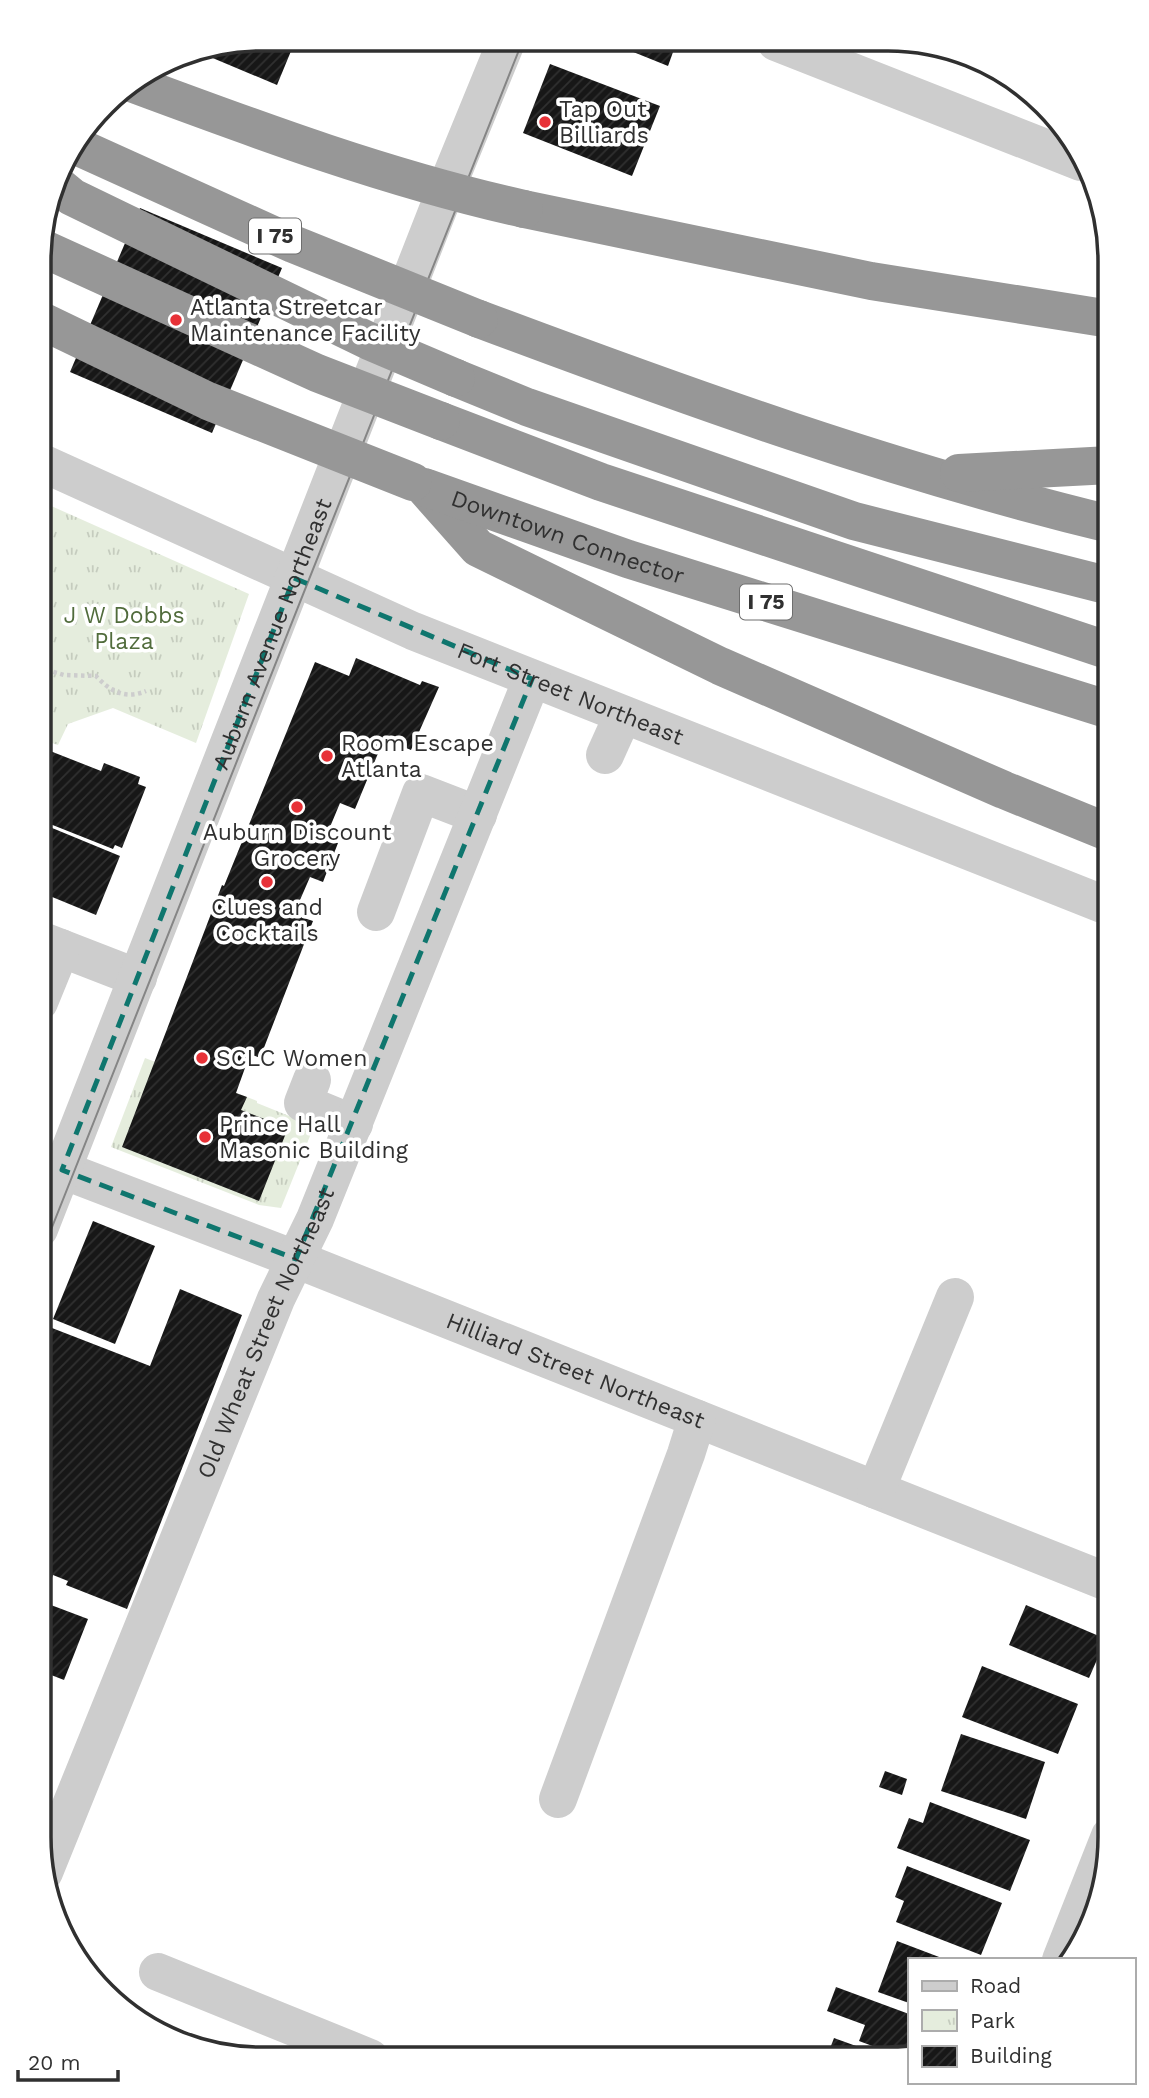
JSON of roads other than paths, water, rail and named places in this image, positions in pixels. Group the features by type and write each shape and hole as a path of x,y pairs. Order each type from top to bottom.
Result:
{"highway":[{"path":"143,87 367,167 452,192 871,281 1098,317"},
{"name":"I 75","path":"83,149 293,244 479,319 686,397 926,474 1098,521"},
{"path":"63,190 72,197 369,341 527,407 854,521 1098,583"},
{"path":"52,252 317,373 601,482 1098,647"},
{"name":"Downtown Connector","path":"51,325 208,401 419,485 628,559 1098,706"},
{"path":"926,474 1098,466"},
{"path":"419,485 478,548 720,666 1098,828"}],"street":[{"name":"Auburn Avenue Northeast","path":"51,1166 138,978 503,51"},
{"path":"799,51 1071,158"},
{"name":"Fort Street Northeast","path":"51,467 413,631 1098,902"},
{"name":"Old Wheat Street Northeast","path":"52,1852 276,1299 315,1219 354,1124 533,678"},
{"path":"605,755 623,715"},
{"path":"376,912 421,793 478,815"},
{"path":"51,944 138,978"},
{"path":"312,1080 303,1103 354,1124"},
{"name":"Hilliard Street Northeast","path":"51,1166 296,1259 1098,1578"},
{"path":"876,1490 955,1297"},
{"path":"558,1800 697,1419"},
{"path":"1064,1952 1095,1875"},
{"path":"158,1972 343,2047"}],"tram line":[{"path":"51,1230 519,51"}],"place":[{"name":"Tap Out Billiards","path":"545,122"},
{"name":"Atlanta Streetcar Maintenance Facility","path":"176,320"},
{"name":"Room Escape Atlanta","path":"327,756"},
{"name":"Auburn Discount Grocery","path":"297,807"},
{"name":"Clues and Cocktails","path":"267,882"},
{"name":"SCLC Women","path":"202,1058"},
{"name":"Prince Hall Masonic Building","path":"205,1137"}],"park label":[{"name":"J W Dobbs Plaza","path":"124,628"}]}
